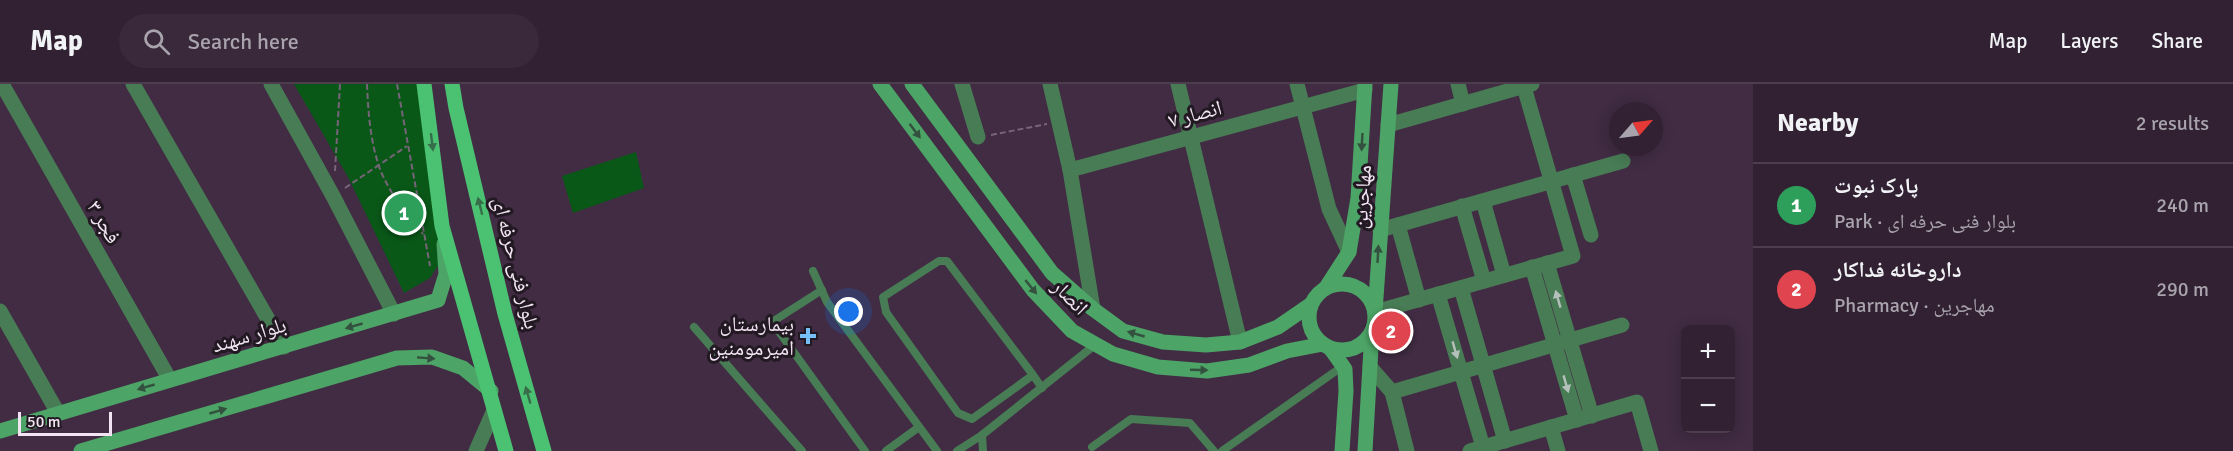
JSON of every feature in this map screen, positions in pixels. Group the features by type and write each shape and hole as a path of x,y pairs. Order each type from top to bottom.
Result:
{"main road":[{"path":"424,84 442,226 506,451"},
{"name":"بلوار فنی حرفه ای","path":"452,84 506,314 544,451"},
{"name":"انصار","path":"880,84 1033,290 1072,330 1113,354 1158,368 1207,371 1249,365 1287,351 1327,346"},
{"name":"انصار","path":"912,84 1052,273 1093,309 1124,331 1163,342 1206,345 1240,342 1278,327 1310,306"},
{"name":"مهاجرین","path":"1375,312 1391,84"},
{"name":"مهاجرین","path":"1327,286 1349,252 1358,198 1365,87"},
{"path":"966,200 987,185"},
{"name":"بلوار سهند","path":"0,430 438,300 446,274 442,226"},
{"path":"1342,451 1346,391 1345,369 1327,346 1316,338 1309,323 1310,306 1314,298 1327,286 1345,283 1361,289 1372,303 1375,312 1365,451"},
{"path":"1327,346 1350,350 1359,346 1372,331"},
{"path":"81,451 397,358 432,357 464,368 490,391"}],"street":[{"name":"فجر ۳","path":"2,84 170,380"},
{"path":"133,84 284,346"},
{"path":"271,84 331,191 394,314"},
{"path":"962,84 978,137"},
{"path":"1050,84 1070,170 1093,309"},
{"path":"1178,84 1240,342"},
{"path":"1297,84 1329,209 1349,252"},
{"path":"1458,84 1463,104"},
{"path":"1375,312 1573,256 1551,181 1528,85 1388,125"},
{"name":"انصار ۷","path":"1070,170 1303,107 1365,87"},
{"path":"1380,230 1623,161"},
{"path":"1574,175 1591,235"},
{"path":"1483,201 1504,275"},
{"path":"1462,206 1484,281"},
{"path":"1398,225 1419,300"},
{"path":"1547,263 1570,340 1584,418"},
{"path":"1532,267 1555,345 1584,418"},
{"path":"1461,288 1505,441"},
{"path":"1438,294 1461,372 1476,449 1638,402 1652,451"},
{"path":"0,311 58,413"},
{"path":"1392,392 1623,325"},
{"path":"1370,368 1392,392 1407,451"},
{"path":"476,451 494,410"},
{"path":"1551,428 1558,451"}],"lane":[{"path":"1033,375 972,419 958,413 886,312 883,297 939,261 947,261 1033,375 1042,388"},
{"path":"813,271 827,302 937,451"},
{"path":"822,290 772,322 865,451"},
{"path":"694,327 802,451"},
{"path":"957,451 982,435 1096,344"},
{"path":"1222,451 1342,366"},
{"path":"1092,447 1131,419 1190,423 1214,451"},
{"path":"886,451 919,427"},
{"path":"982,435 983,451"}],"path":[{"path":"331,191 336,168 340,84"},
{"path":"367,84 371,132 378,165 405,212 425,236"},
{"path":"397,84 432,275"},
{"path":"978,137 1059,122"},
{"path":"331,191 407,146"}],"green space":[{"path":"294,84 422,84 449,249 430,278 404,293 348,177"},
{"path":"636,152 644,188 573,213 562,176"}],"place":[{"name":"پارک نبوت","path":"404,213"},
{"name":"داروخانه فداکار","path":"1391,331"},
{"name":"بیمارستان امیرمومنین","path":"808,336"}]}
